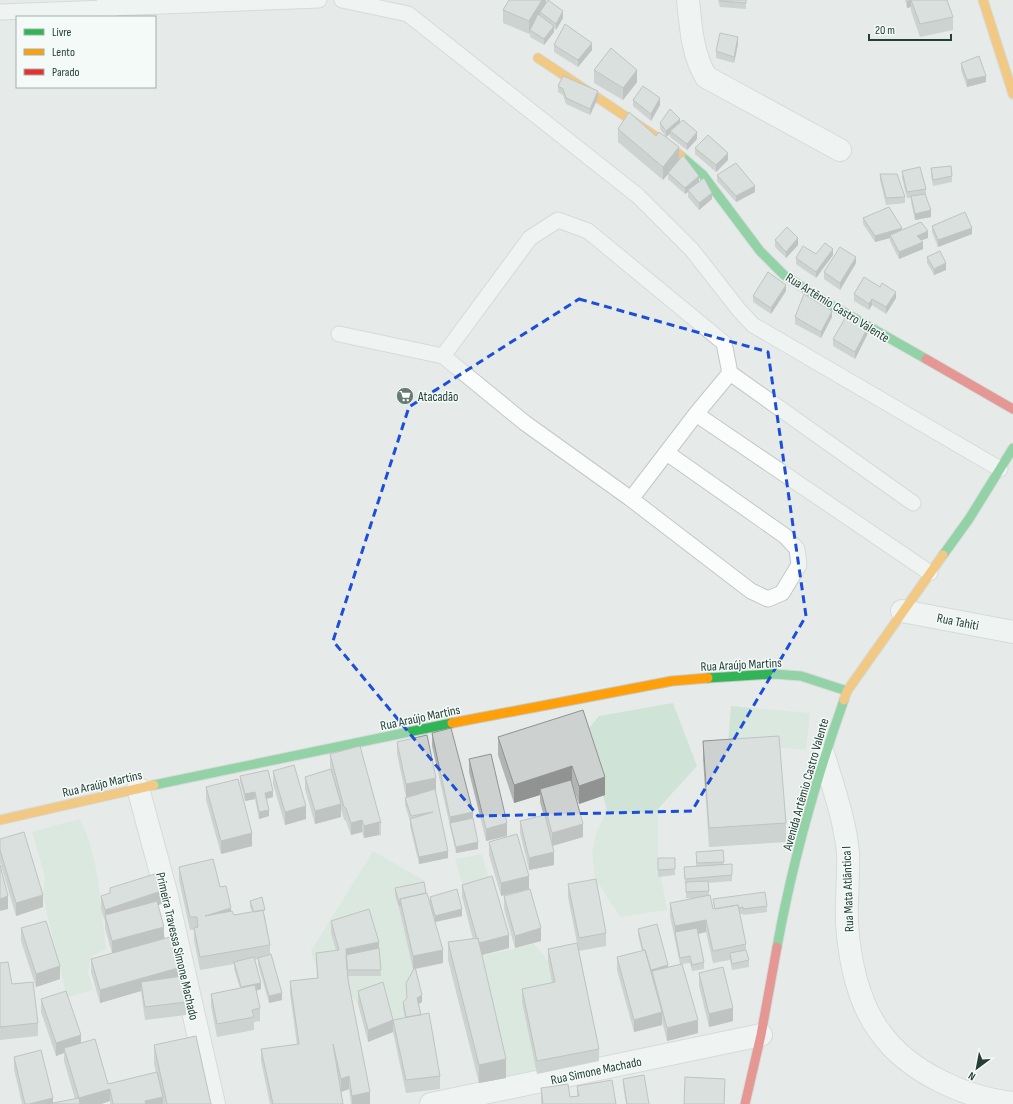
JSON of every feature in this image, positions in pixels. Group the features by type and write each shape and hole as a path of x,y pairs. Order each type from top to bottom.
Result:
{"street":[{"path":"688,0 693,45 697,62 706,77 840,150"},
{"path":"983,0 1013,94"},
{"name":"Rua Artêmio Castro Valente","path":"538,58 664,142 704,175 760,251 784,275 824,301 1013,409"},
{"name":"Avenida Artêmio Castro Valente","path":"745,1104 761,1035 783,914 824,756 847,691 902,611 969,519 1013,448"},
{"name":"Rua Tahiti","path":"902,611 1013,632"},
{"name":"Rua Araújo Martins","path":"0,820 138,788 524,708 672,681 773,674 801,676 847,691"},
{"name":"Rua Mata Atlântica I","path":"824,756 843,822 848,853 847,923 856,980 866,1008 880,1033 899,1052 926,1073 956,1090 990,1101 1013,1103"},
{"name":"Primeira Travessa Simone Machado","path":"138,788 166,892 214,1104"},
{"name":"Rua Simone Machado","path":"431,1104 761,1035"}],"lane":[{"path":"0,12 108,4 319,0"},
{"path":"342,0 408,14 638,196 692,250 739,310 753,325 1000,469"},
{"path":"443,356 530,238 558,220 588,231 724,343 730,373 913,503"},
{"path":"338,334 443,356 524,423 631,499 751,591 768,599 782,593 799,566 797,549 785,536 667,453"},
{"path":"631,499 696,414 730,373"},
{"path":"696,414 930,573"}],"highlighted area":[{"path":"579,299 768,352 806,616 692,811 478,816 333,641 409,407"}],"green space":[{"path":"673,703 697,766 658,809 658,859 667,910 620,917 595,878 592,853 596,833 607,811 586,732 599,716"},
{"path":"731,706 810,713 806,750 728,743"},
{"path":"79,819 91,846 95,863 101,900 106,949 91,957 88,972 93,990 67,997 43,897 45,877 32,832"},
{"path":"373,851 425,881 424,889 396,895 415,973 406,989 407,1004 403,1008 406,1024 393,1032 383,995 358,1004 348,993 347,976 380,976 339,963 316,966 311,951"},
{"path":"482,854 490,883 464,889 455,859"},
{"path":"534,944 548,961 555,995 537,1074 506,1078 478,957"}],"building":[{"path":"509,0 542,0 529,21 503,10"},
{"path":"548,0 563,11 556,24 540,12"},
{"path":"746,0 746,3 720,1"},
{"path":"911,0 947,0 953,17 920,24"},
{"path":"538,14 554,26 544,39 530,30"},
{"path":"565,24 592,43 578,60 554,45"},
{"path":"720,33 738,37 734,57 716,51"},
{"path":"611,48 637,70 623,88 594,70"},
{"path":"979,56 986,76 967,80 961,63"},
{"path":"563,76 598,91 590,109 566,98 563,89 558,86"},
{"path":"643,86 660,98 651,114 633,100"},
{"path":"670,109 680,119 666,131 660,123"},
{"path":"629,112 656,136 659,132 679,147 663,167 618,129"},
{"path":"683,120 697,132 687,144 670,131"},
{"path":"708,135 728,153 716,165 695,148"},
{"path":"683,155 699,176 685,188 668,173"},
{"path":"736,163 755,186 736,196 717,175"},
{"path":"951,166 952,176 933,180 931,168"},
{"path":"920,167 926,189 907,192 902,171"},
{"path":"880,174 897,174 905,197 886,198"},
{"path":"704,178 712,193 699,203 688,190"},
{"path":"925,194 931,210 915,214 911,196"},
{"path":"889,207 902,228 875,236 863,218"},
{"path":"965,212 972,228 938,240 932,226"},
{"path":"921,222 928,231 917,236 923,242 899,252 890,235"},
{"path":"787,227 798,238 786,252 775,240"},
{"path":"825,243 833,249 816,272 796,258 803,246 816,254"},
{"path":"840,247 856,257 840,283 824,272"},
{"path":"940,251 946,263 934,269 927,257"},
{"path":"768,272 786,285 771,308 753,296"},
{"path":"864,277 880,287 882,283 896,292 886,307 872,299 869,304 854,294"},
{"path":"804,294 832,311 821,332 795,317"},
{"path":"847,315 868,327 855,352 833,339"},
{"path":"583,710 605,777 579,786 572,766 514,785 498,737"},
{"path":"451,728 473,812 450,817 432,733"},
{"path":"427,735 436,778 406,784 397,742"},
{"path":"779,736 786,823 709,828 703,741"},
{"path":"360,746 381,823 379,822 364,826 362,820 351,823 346,808 344,807 330,754"},
{"path":"491,754 507,823 486,829 469,759"},
{"path":"294,765 306,806 285,812 273,771"},
{"path":"331,769 341,804 315,811 305,777"},
{"path":"268,770 273,791 265,793 269,810 259,812 255,792 245,794 240,776"},
{"path":"238,779 252,833 221,841 206,787"},
{"path":"571,780 583,824 552,833 540,789"},
{"path":"435,789 448,851 419,857 410,819 433,812 411,816 405,798"},
{"path":"545,815 554,852 529,858 520,821"},
{"path":"473,818 478,842 456,847 450,823"},
{"path":"24,832 43,895 16,903 0,850 0,839"},
{"path":"517,834 529,876 501,883 489,842"},
{"path":"723,850 724,862 697,863 696,852"},
{"path":"658,858 675,858 675,869 658,870"},
{"path":"213,859 220,887 226,886 231,908 205,916 232,911 234,915 263,910 270,945 200,957 194,928 198,927 197,917 190,917 179,867"},
{"path":"732,864 732,875 685,879 684,867"},
{"path":"0,865 8,896 0,899"},
{"path":"158,873 164,890 105,910 101,896 110,893 110,888"},
{"path":"492,876 509,935 479,943 462,885"},
{"path":"596,879 606,933 579,938 568,884"},
{"path":"708,881 709,891 686,892 686,882"},
{"path":"424,882 426,893 400,899 400,906 395,888"},
{"path":"457,889 462,909 435,916 430,897"},
{"path":"530,889 541,928 515,936 504,896"},
{"path":"765,892 767,906 743,909 743,907 739,908 738,905 715,909 713,899"},
{"path":"427,893 443,950 413,956 400,899"},
{"path":"710,895 713,909 738,905 746,944 713,951 706,920 675,926 670,903"},
{"path":"262,897 265,910 254,912 250,901"},
{"path":"157,901 164,927 112,941 105,915"},
{"path":"369,909 379,942 346,949 348,980 370,1092 352,1096 349,1076 341,1079 333,1044 343,1104 273,1104 261,1049 299,1044 290,981 318,978 316,953 339,950 331,921"},
{"path":"46,921 60,966 36,974 21,928"},
{"path":"657,924 668,965 651,970 645,950 643,950 638,929"},
{"path":"697,928 704,962 692,965 690,956 680,958 675,932"},
{"path":"170,937 178,968 100,990 91,959"},
{"path":"478,938 506,1059 479,1065 448,942"},
{"path":"577,943 599,1049 537,1061 522,989 555,982 548,949"},
{"path":"379,948 381,970 347,970 346,955"},
{"path":"645,950 662,1012 634,1020 617,957"},
{"path":"746,950 749,960 732,964 730,953"},
{"path":"271,954 282,993 269,996 258,958"},
{"path":"254,957 261,983 241,987 234,962"},
{"path":"8,962 12,984 33,982 38,1023 0,1027 0,963"},
{"path":"682,964 698,1020 667,1028 652,971"},
{"path":"415,967 422,995 417,998 421,1015 406,1017 403,1002 407,998 406,983"},
{"path":"723,967 733,1008 709,1014 699,973"},
{"path":"182,976 186,1002 145,1007 141,982"},
{"path":"383,982 393,1020 368,1030 358,991"},
{"path":"255,985 260,1008 252,1010 254,1017 217,1024 211,994"},
{"path":"66,991 81,1035 56,1043 41,999"},
{"path":"429,1013 440,1076 406,1080 393,1020"},
{"path":"196,1036 211,1104 167,1104 154,1045"},
{"path":"95,1039 108,1084 157,1072 163,1097 145,1101 146,1104 113,1104 110,1089 79,1098 64,1048"},
{"path":"41,1050 53,1098 25,1104 14,1057"},
{"path":"644,1075 649,1104 627,1104 623,1079"},
{"path":"685,1077 725,1079 724,1104 684,1104"},
{"path":"612,1080 616,1104 543,1104 541,1088 568,1084 570,1097 579,1096 577,1086"},
{"path":"79,1098 80,1104 48,1104"}],"traffic: fast":[{"path":"681,156 703,175 760,251 784,275 824,301 926,359"},
{"path":"943,555 969,519 1013,448"},
{"path":"708,678 773,674 801,676 847,691"},
{"path":"777,947 797,853 814,791 844,700"},
{"path":"154,785 452,723"}],"traffic: slow":[{"path":"983,0 1013,94"},
{"path":"538,58 664,142 681,156"},
{"path":"844,700 847,691 943,555"},
{"path":"452,723 672,681 708,678"},
{"path":"0,820 154,785"}],"traffic: jam":[{"path":"926,359 1013,409"},
{"path":"745,1104 761,1035 777,947"}],"place":[{"name":"Atacadão","path":"405,396"}]}
